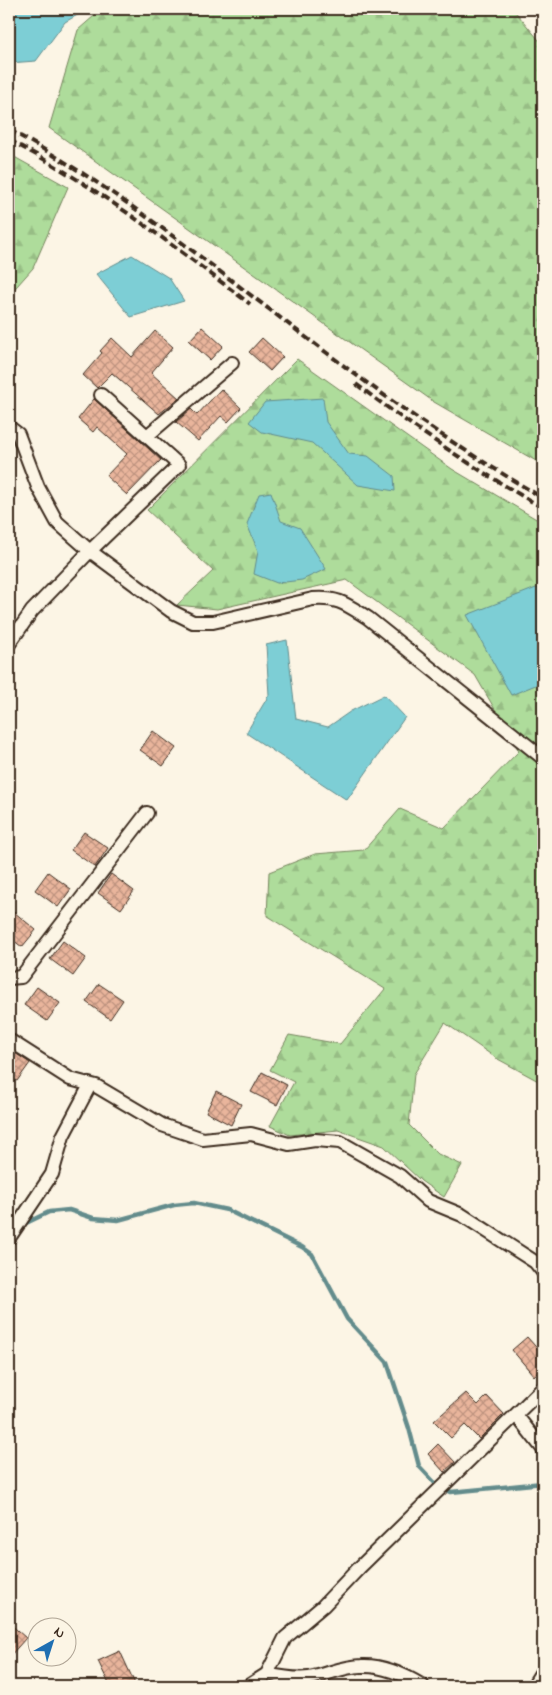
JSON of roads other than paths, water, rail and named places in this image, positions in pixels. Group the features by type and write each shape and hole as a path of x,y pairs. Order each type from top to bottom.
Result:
{"street":[{"path":"147,436 232,363"},
{"path":"9,644 32,610 179,465 101,395"},
{"path":"9,427 18,434 38,487 57,522 90,551 171,610 193,622 214,622 313,599 328,598 345,603 368,618 543,758"},
{"path":"9,978 21,977 147,813"},
{"path":"9,1040 70,1079 96,1086 162,1126 203,1140 251,1134 288,1144 316,1140 340,1142 400,1176 428,1201 462,1214 535,1262 543,1272"},
{"path":"9,1238 52,1174 63,1136 90,1085"},
{"path":"248,1686 267,1674 285,1638 323,1606 359,1568 543,1388"},
{"path":"516,1416 543,1449"},
{"path":"267,1674 285,1678 309,1678 341,1668 363,1666 384,1668 408,1677 423,1686"},
{"path":"533,1686 543,1670"}],"water":[{"path":"9,9 88,9 65,22 36,61 9,63"},
{"path":"132,255 169,278 184,301 131,317 96,274"},
{"path":"323,398 326,422 349,454 368,456 394,476 395,491 358,485 312,443 262,432 249,422 265,402"},
{"path":"271,492 281,521 300,528 326,569 302,580 277,583 254,574 258,551 247,524 259,494"},
{"path":"536,588 543,590 543,682 511,695 467,615"},
{"path":"287,640 296,719 328,727 351,711 384,695 405,717 347,800 246,733 269,695 266,645"}],"waterway":[{"path":"24,1224 49,1212 69,1210 93,1218 118,1220 174,1205 194,1203 227,1210 302,1247 312,1254 347,1319 387,1362 409,1428 419,1466 434,1482 451,1492 543,1483"}],"railway":[{"path":"9,130 93,180 133,207 379,392 460,447 543,498"},
{"path":"9,140 103,196 163,238 250,304"},
{"path":"356,384 447,449 543,508"}]}
